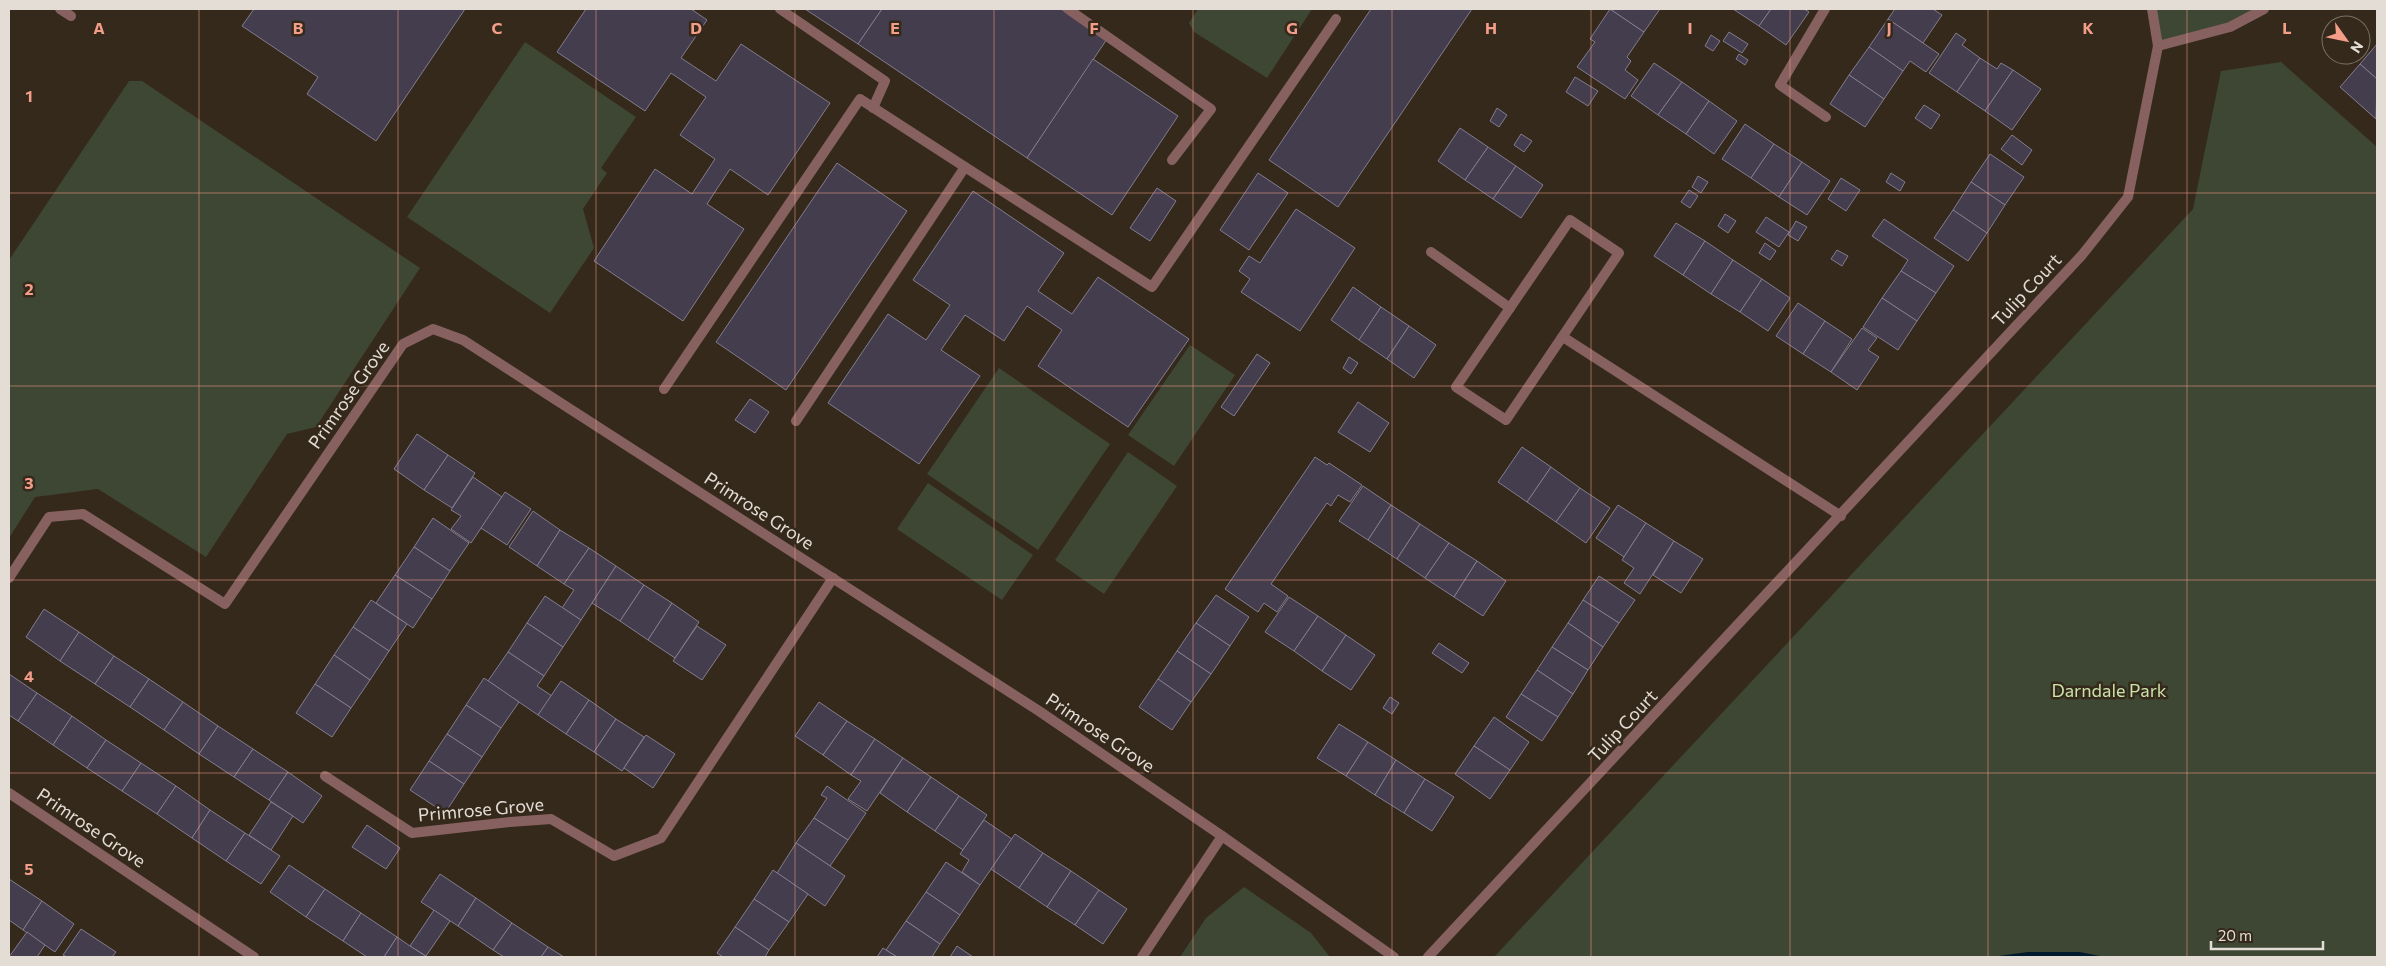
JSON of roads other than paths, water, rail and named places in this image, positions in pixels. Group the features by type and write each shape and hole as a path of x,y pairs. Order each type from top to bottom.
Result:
{"street":[{"path":"60,9 71,16"},
{"path":"780,9 885,80 873,108"},
{"path":"1068,9 1211,109 1172,160"},
{"path":"1826,9 1780,85 1826,117"},
{"path":"2152,9 2158,46 2230,27 2264,9"},
{"path":"664,389 860,99 1152,287 1336,19"},
{"name":"Tulip Court","path":"1428,957 1841,516 2082,255 2128,197 2158,46"},
{"path":"796,421 965,167"},
{"path":"1570,220 1619,253 1506,420 1456,387 1510,308 1570,220"},
{"path":"1431,252 1510,308"},
{"name":"Primrose Grove","path":"9,578 49,517 84,514 225,604 403,344 433,328 463,340 1038,711 1222,836 1394,957"},
{"path":"1563,337 1841,516"},
{"name":"Primrose Grove","path":"325,776 412,833 551,818 614,856 661,838 833,578"},
{"name":"Primrose Grove","path":"9,793 254,957"},
{"path":"1142,957 1222,836"}],"water":[{"path":"2028,952 2080,952 2105,957 1991,957"}],"park label":[{"name":"Darndale Park","path":"2109,691"}]}
